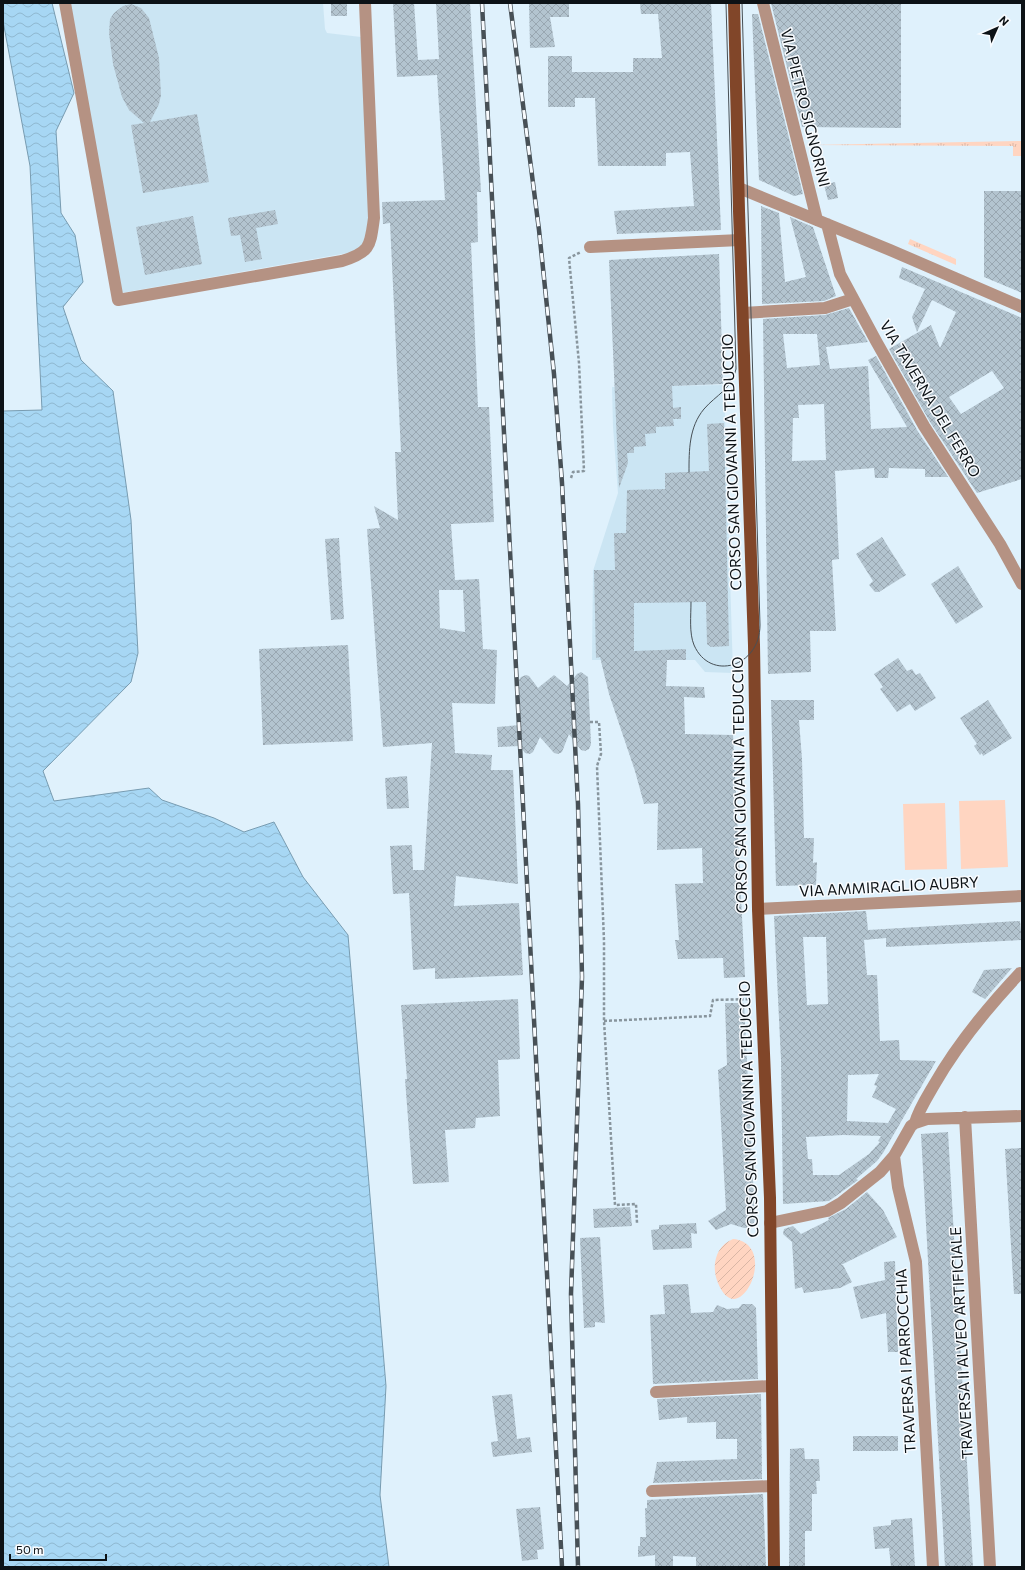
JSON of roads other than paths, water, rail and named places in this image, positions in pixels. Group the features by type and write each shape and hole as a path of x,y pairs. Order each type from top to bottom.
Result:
{"main road":[{"name":"CORSO SAN GIOVANNI A TEDUCCIO","path":"735,4 740,240 754,645 758,909 770,1223 774,1567"}],"street":[{"path":"65,3 118,300 342,261 357,256 370,245 374,218 365,3"},
{"name":"VIA PIETRO SIGNORINI","path":"763,3 822,222"},
{"path":"739,188 1022,307"},
{"name":"VIA TAVERNA DEL FERRO","path":"822,222 840,274 853,298 924,426 1000,544 1022,584"},
{"path":"590,247 740,240"},
{"path":"743,313 824,308 853,298"},
{"name":"VIA AMMIRAGLIO AUBRY","path":"758,909 1022,896"},
{"path":"770,1223 827,1211 880,1172 894,1156 909,1130 915,1123 920,1108 957,1048 989,1006 1020,973"},
{"path":"915,1123 927,1119 1022,1116"},
{"name":"TRAVERSA II ALVEO ARTIFICIALE","path":"965,1118 990,1567"},
{"name":"TRAVERSA I PARROCCHIA","path":"894,1156 898,1187 916,1262 933,1567"},
{"path":"656,1392 771,1386"},
{"path":"652,1491 772,1486"}],"water":[{"path":"3,3 52,3 74,93 56,131 61,213 75,235 83,282 63,307 81,360 113,391 131,520 138,653 131,682 43,771 54,801 149,788 162,800 214,818 244,832 274,822 303,877 348,935 386,1386 380,1495 389,1567 3,1567 3,411 42,410 30,166 3,21"}],"tram line":[{"path":"689,472 690,447 695,423 704,409 731,382 736,369 726,3"},
{"path":"691,602 691,635 694,645 701,656 711,663 722,666 733,665 743,660 752,651 758,639 760,625 742,3"}],"railway":[{"path":"482,3 562,1567"},
{"path":"510,3 539,230 554,374 562,483 578,804 582,977 571,1294 578,1567"}]}
